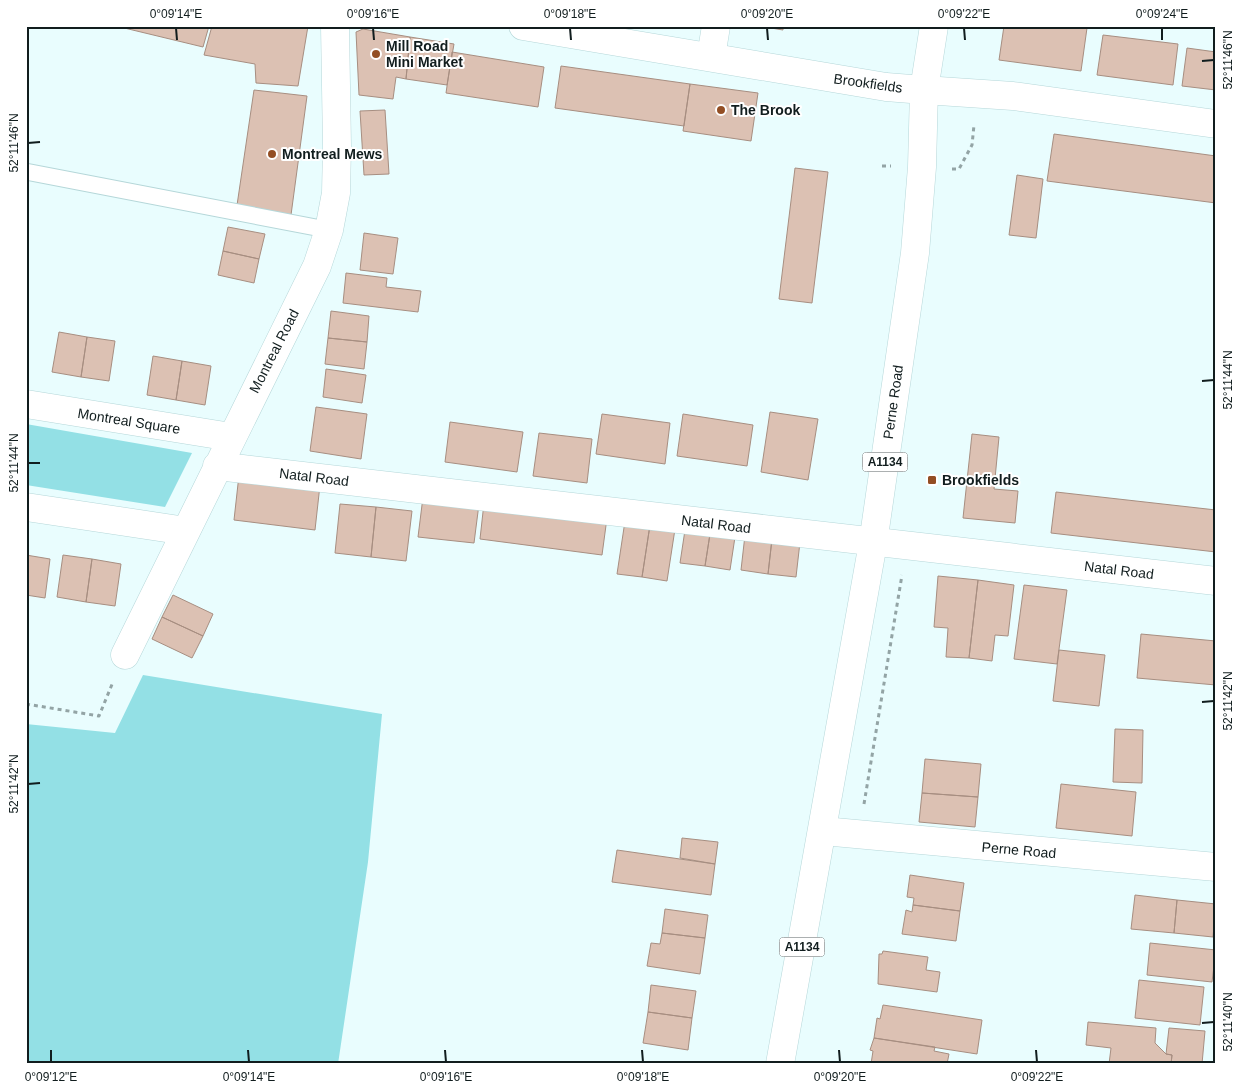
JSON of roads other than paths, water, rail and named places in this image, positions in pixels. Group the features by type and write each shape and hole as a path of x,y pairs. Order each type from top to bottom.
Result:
{"street":[{"name":"Montreal Road","path":"125,655 317,266 329,230 336,193 338,147 335,26"},
{"name":"Brookfields","path":"522,26 886,87 996,94 1216,124"},
{"path":"711,57 716,26"},
{"name":"A1134","path":"924,90 934,26"},
{"name":"Perne Road","path":"780,1064 873,542 915,253 922,167 924,90"},
{"name":"Montreal Square","path":"26,404 231,437"},
{"name":"Natal Road","path":"217,466 1216,581"},
{"path":"26,507 186,530"},
{"name":"Perne Road","path":"823,831 1216,867"}],"lane":[{"path":"28,172 329,230"}],"place":[{"name":"Mill Road Mini Market","path":"376,54"},
{"name":"The Brook","path":"721,110"},
{"name":"Montreal Mews","path":"272,154"},
{"name":"Brookfields","path":"932,480"}]}
